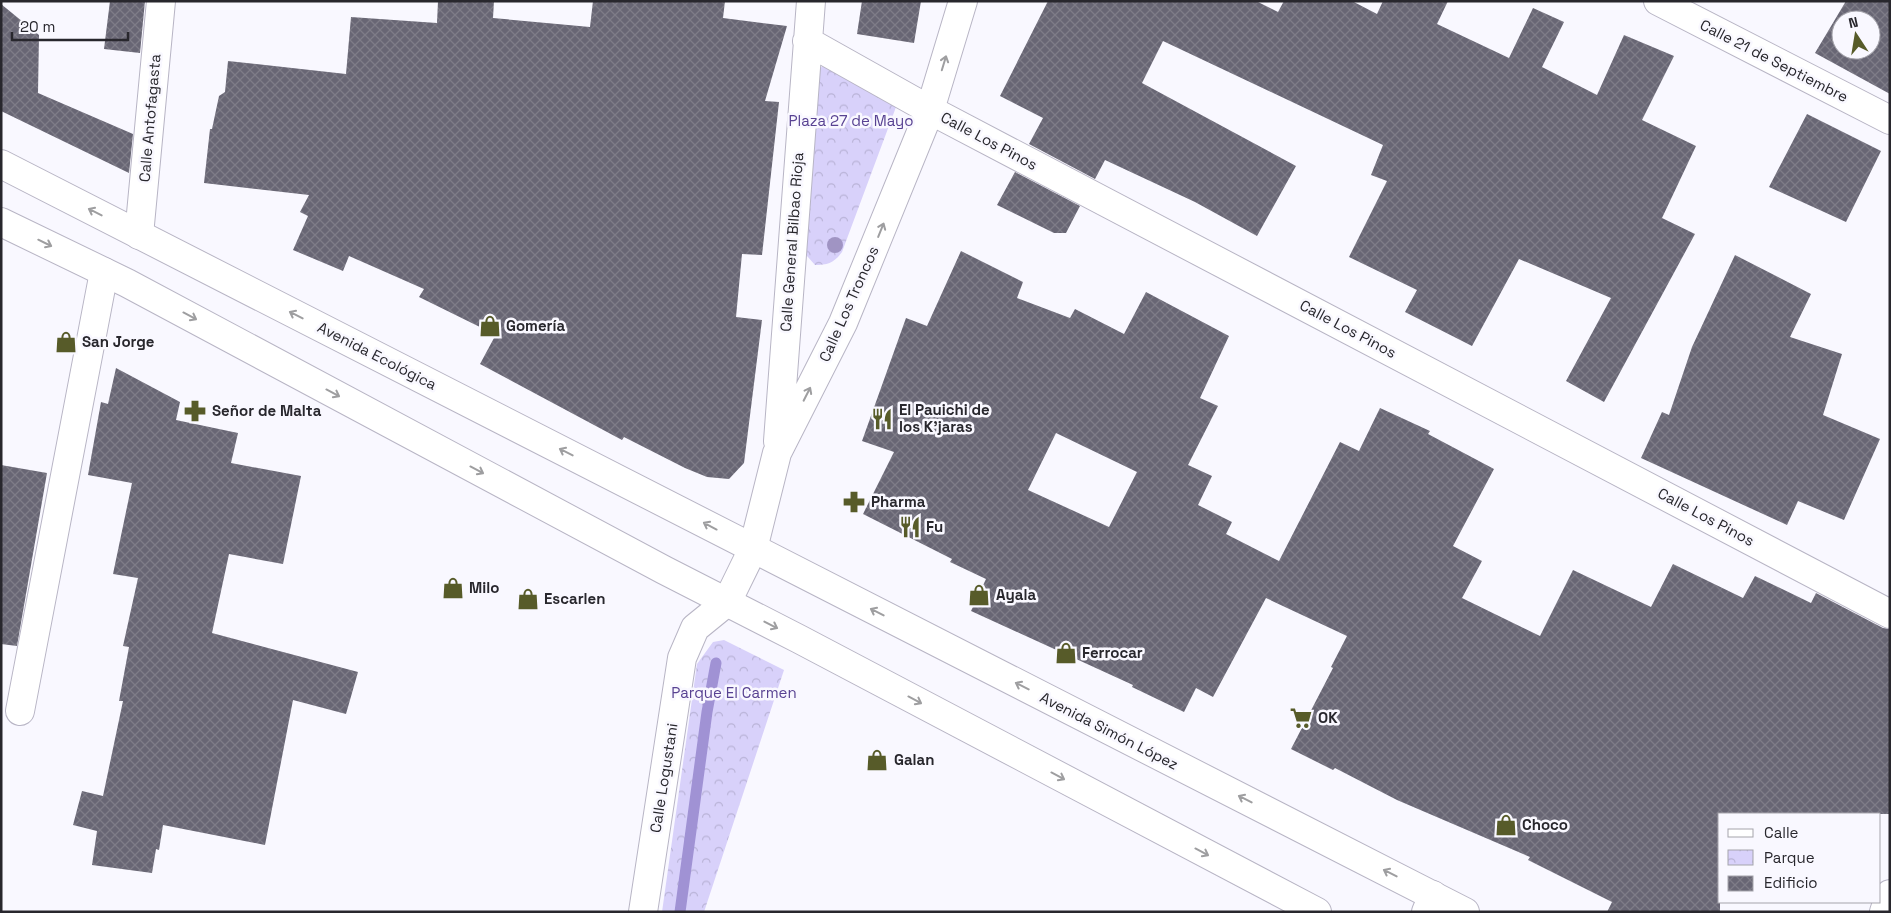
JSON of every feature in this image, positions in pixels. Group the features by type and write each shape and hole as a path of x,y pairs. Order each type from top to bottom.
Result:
{"street":[{"name":"Calle Antofagasta","path":"139,235 161,1"},
{"name":"Calle General Bilbao Rioja","path":"777,453 811,1"},
{"name":"Calle Los Troncos","path":"727,602 753,549 777,453 843,322 930,110 963,1"},
{"name":"Calle 21 de Septiembre","path":"1658,1 1890,120"},
{"name":"Calle Los Pinos","path":"807,40 930,110 1890,614"},
{"name":"Avenida Ecológica","path":"1,164 753,549"},
{"path":"1,222 104,272 1317,912"},
{"path":"20,711 104,272"},
{"name":"Avenida Simón López","path":"753,549 1430,903 1465,912"},
{"name":"Calle Logustani","path":"643,912 682,658 695,628 727,602"},
{"path":"1884,912 1890,894"}],"green space":[{"name":"Plaza 27 de Mayo","path":"823,66 830,66 896,107 842,252 830,263 815,265 807,256 805,241 819,69"},
{"name":"Parque El Carmen","path":"724,640 784,670 704,912 662,912 697,664 713,642"}],"building":[{"path":"110,1 145,1 140,53 104,49"},
{"path":"438,1 494,1 493,18 590,27 593,1 725,1 723,18 787,26 765,101 779,102 762,255 742,254 736,317 762,320 744,463 729,479 707,477 624,437 622,440 480,364 494,338 486,334 488,331 419,297 424,289 349,256 343,271 293,250 308,216 300,212 309,195 204,183 210,129 212,129 219,96 225,92 228,61 346,74 351,17 437,23"},
{"path":"862,1 921,1 914,43 857,34"},
{"path":"1048,1 1256,1 1278,12 1284,1 1352,1 1377,14 1383,1 1448,1 1437,24 1509,58 1533,8 1564,22 1542,67 1597,95 1624,35 1674,56 1642,120 1696,146 1662,218 1695,234 1604,402 1566,381 1611,298 1519,259 1472,346 1405,312 1417,290 1349,257 1387,181 1371,175 1383,145 1163,41 1142,83 1296,166 1257,236 1195,202 1105,160 1095,179 1029,144 1043,118 1000,96"},
{"path":"1846,1 1890,1 1890,94 1815,53 1831,26 1831,60 1881,60 1881,10 1841,10"},
{"path":"1,4 39,35 38,93 133,134 129,173 1,111"},
{"path":"1807,114 1881,151 1846,222 1769,187"},
{"path":"1015,172 1080,206 1066,233 1054,233 997,205"},
{"path":"961,251 1023,282 1017,298 1070,318 1075,309 1124,334 1146,292 1229,336 1200,398 1218,406 1188,465 1212,476 1198,505 1232,522 1226,534 1279,561 1340,442 1359,451 1380,408 1430,431 1428,434 1494,469 1453,546 1482,561 1462,598 1540,636 1573,570 1651,607 1673,564 1743,598 1755,576 1811,603 1816,593 1883,628 1890,629 1890,814 1718,813 1718,903 1720,903 1720,912 1607,912 1612,902 1528,860 1530,857 1397,800 1335,768 1333,770 1291,749 1333,668 1331,667 1347,636 1266,598 1213,697 1196,688 1184,712 1132,687 1133,685 971,611 986,579 950,562 952,559 863,514 894,452 862,441 906,318 927,326","holes":["1056,433 1137,472 1109,527 1028,490"]},
{"path":"1735,255 1811,294 1790,337 1842,354 1823,415 1880,439 1844,520 1798,501 1787,525 1641,458 1662,412 1669,415 1692,347"},
{"path":"116,368 180,402 176,420 238,433 231,463 301,476 283,564 229,554 212,633 358,672 346,714 293,700 265,845 163,825 159,850 156,849 152,873 92,865 97,831 73,825 82,791 103,796 123,701 119,701 129,647 123,646 138,578 113,574 132,483 88,475 101,402 108,404"},
{"path":"1,465 47,473 17,646 1,644"}],"waterway":[{"path":"680,912 707,712 716,663"}],"place":[{"name":"Gomería","path":"490,326"},
{"name":"San Jorge","path":"66,342"},
{"name":"Señor de Malta","path":"195,411"},
{"name":"El Pauichi de los K'jaras","path":"882,419"},
{"name":"Pharma","path":"854,502"},
{"name":"Fu","path":"910,527"},
{"name":"Milo","path":"453,588"},
{"name":"Ayala","path":"979,595"},
{"name":"Escarlen","path":"528,599"},
{"name":"Ferrocar","path":"1066,653"},
{"name":"OK","path":"1301,718"},
{"name":"Galan","path":"877,760"},
{"name":"Choco","path":"1506,825"}]}
